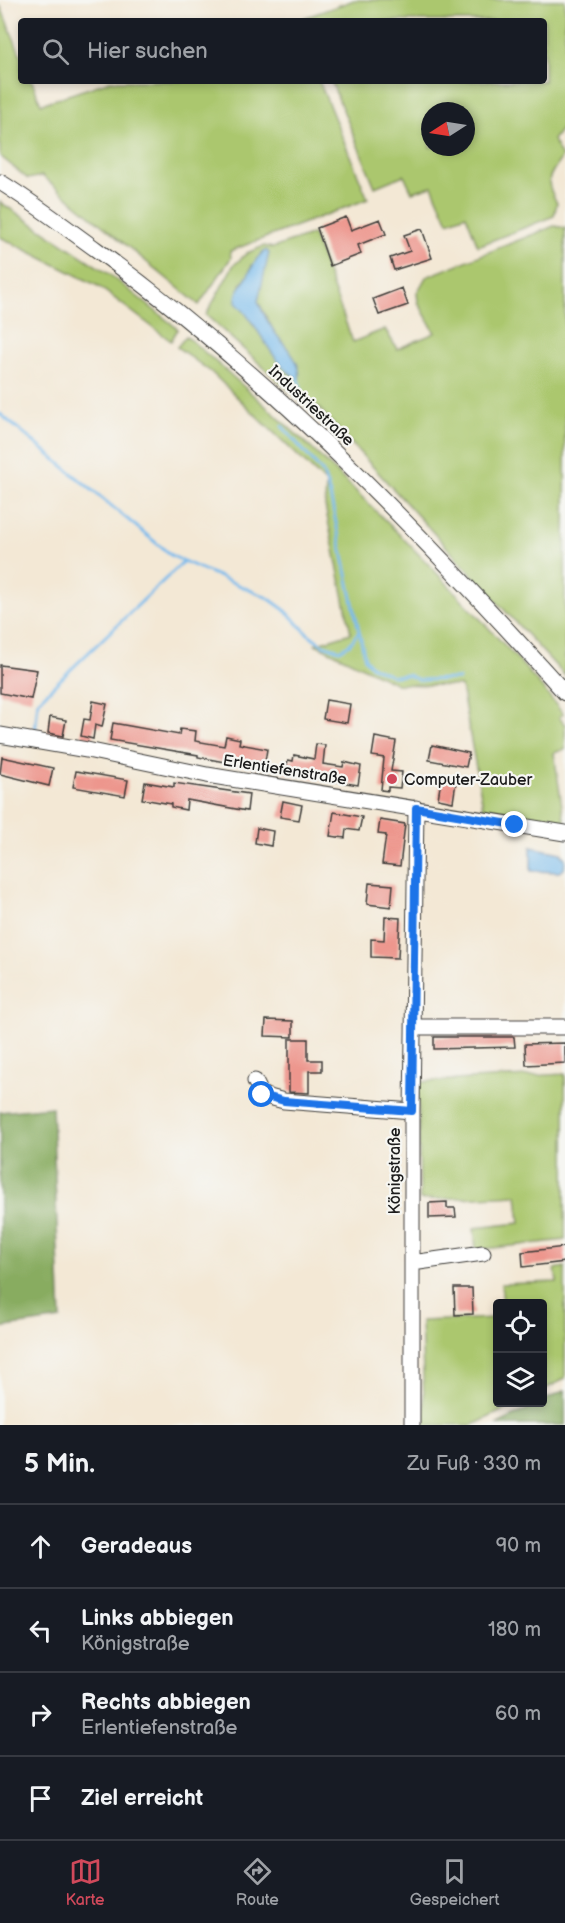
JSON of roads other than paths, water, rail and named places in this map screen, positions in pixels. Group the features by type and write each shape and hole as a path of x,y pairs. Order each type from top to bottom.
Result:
{"street":[{"name":"Industriestraße","path":"2,182 150,289 264,383 401,515 565,693"},
{"name":"Erlentiefenstraße","path":"0,735 207,775 416,808 514,831 565,833"},
{"name":"Königstraße","path":"412,1425 412,1111 416,808"},
{"path":"414,1028 565,1027"},
{"path":"255,1081 262,1095 284,1101 412,1111"},
{"path":"412,1263 483,1254"}],"water":[{"path":"266,250 269,253 258,301 276,334 296,361 300,373 299,379 281,364 252,321 236,303 238,291 257,259"},
{"path":"531,847 561,853 565,859 564,869 560,872 531,871"}],"waterway":[{"path":"297,377 303,395"},
{"path":"0,414 172,556 268,598 286,611 307,633 323,645 340,650 350,644 359,631"},
{"path":"282,426 323,473 330,495 365,659 371,666 393,676 408,675 419,680 459,679"},
{"path":"35,733 38,701 184,561"}],"place":[{"name":"Computer-Zauber","path":"392,779"}]}
